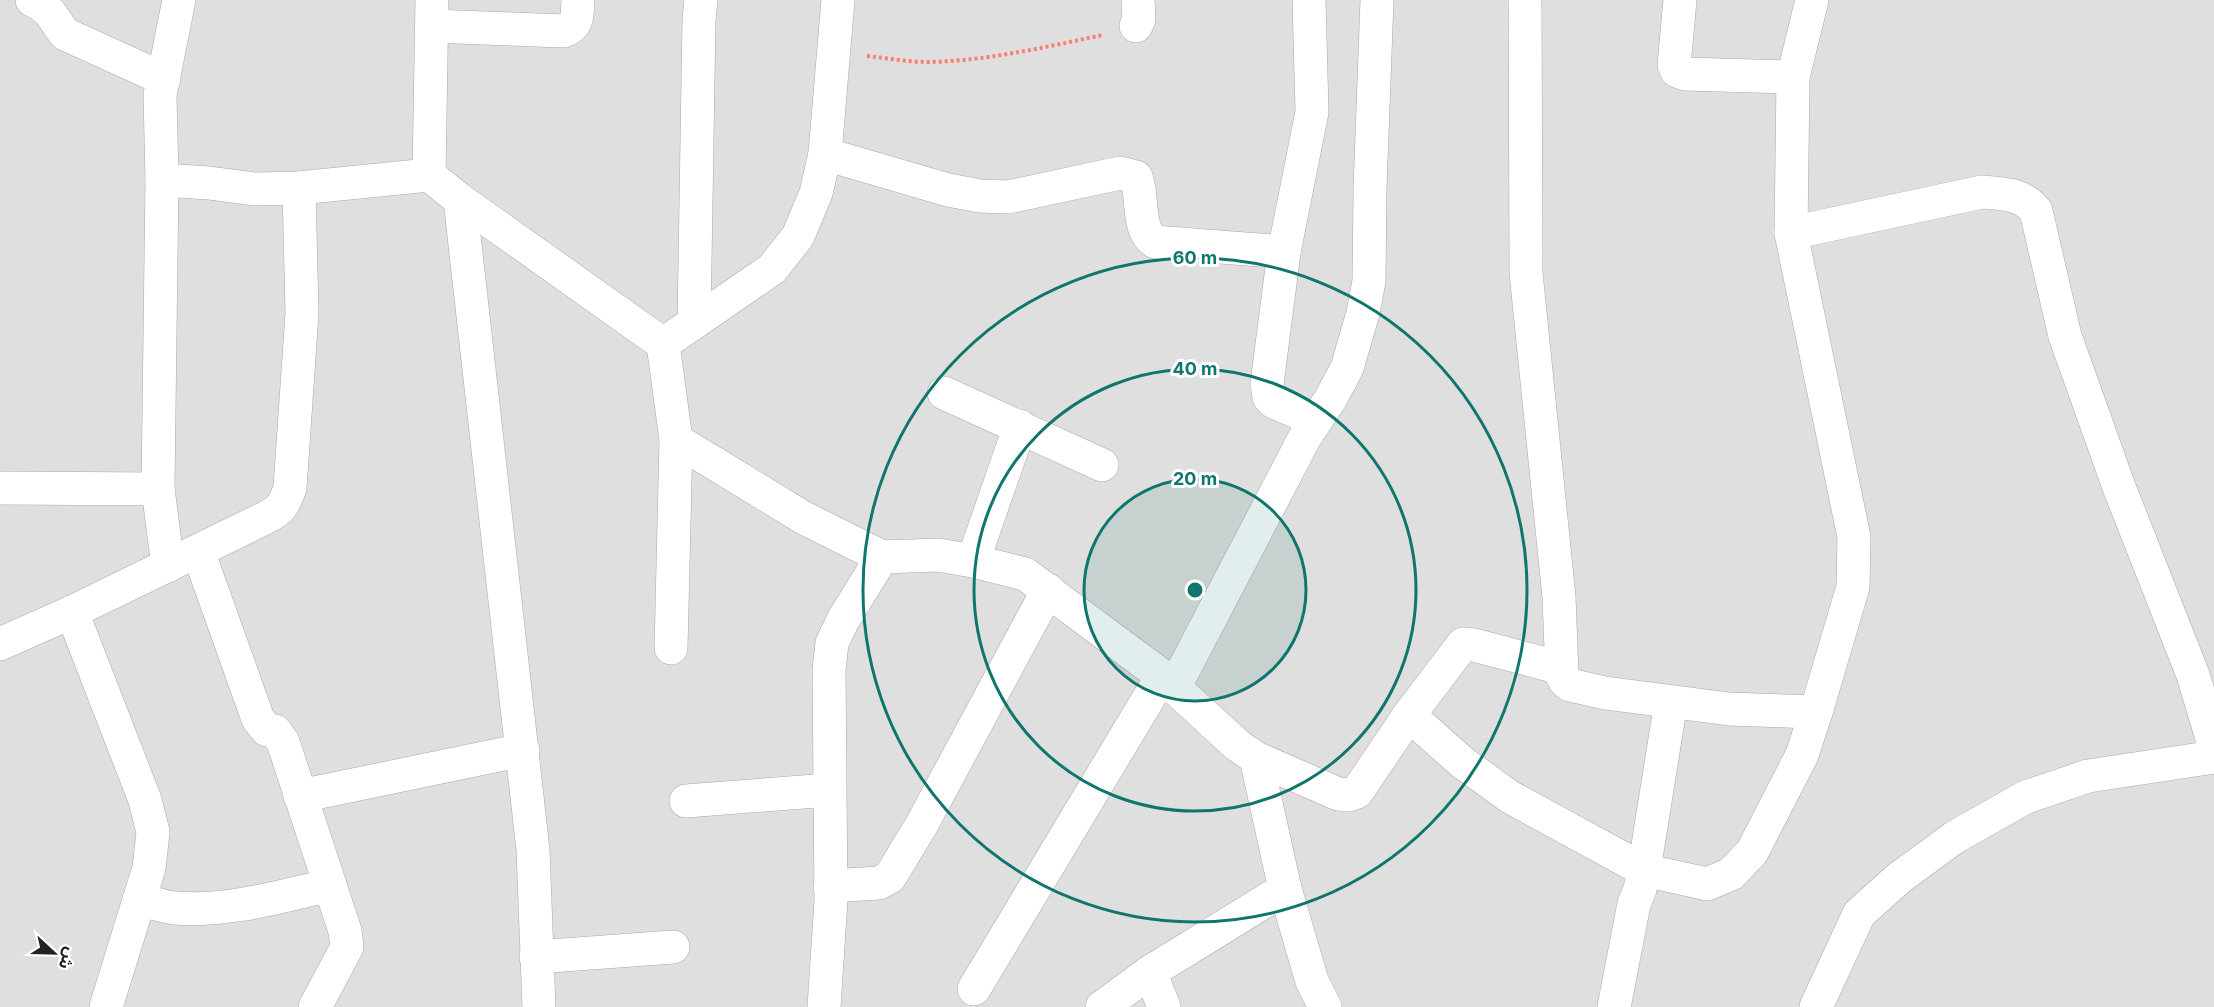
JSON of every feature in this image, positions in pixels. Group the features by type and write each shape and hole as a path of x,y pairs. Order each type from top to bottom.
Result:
{"street":[{"path":"32,0 47,8 65,34 164,79"},
{"path":"168,566 158,489 162,180 160,95 179,0"},
{"path":"429,175 432,13 564,31 573,28 577,21 578,0"},
{"path":"694,323 701,0"},
{"path":"663,344 772,269 798,236 816,193 825,154 838,0"},
{"path":"1309,0 1312,112 1284,252 1267,384 1269,397 1274,402 1315,420"},
{"path":"974,989 1168,682 1315,420 1331,398 1347,368 1363,313 1369,281 1377,0"},
{"path":"1525,0 1527,273 1560,597 1561,668 1565,681 1570,685 1605,693 1671,702 1729,709 1816,712"},
{"path":"1680,0 1674,65 1677,71 1685,74 1793,77"},
{"path":"1409,715 1463,763 1510,797 1644,870 1707,884 1731,874 1752,852 1802,755 1853,587 1854,537 1791,233 1793,77 1812,0"},
{"path":"825,154 948,190 1008,198 1120,173 1129,174 1136,177 1139,186 1145,232 1155,242 1284,252"},
{"path":"162,180 254,189 299,188 429,175 460,200 663,344 676,440 671,648"},
{"path":"0,644 72,612 278,511 286,501 290,488 302,313 299,188"},
{"path":"1791,233 1982,192 2028,200 2036,211 2065,336 2119,488 2193,675 2214,745"},
{"path":"460,200 533,850 539,1007"},
{"path":"944,393 1102,465"},
{"path":"973,561 1020,426"},
{"path":"676,440 804,518 882,557 938,555 1025,574 1168,682 1237,745 1256,758 1338,794 1349,795 1357,792 1409,715 1462,644 1474,645 1561,668"},
{"path":"0,488 158,489"},
{"path":"198,551 258,719 267,730 275,731 279,735 345,931 347,947 315,1007"},
{"path":"824,1007 830,886 828,699 832,642 882,557"},
{"path":"830,886 879,883 890,878 922,824 1048,590"},
{"path":"72,612 145,800 153,832 149,868 106,1007"},
{"path":"1614,1007 1634,904 1644,870 1671,702"},
{"path":"300,796 523,750"},
{"path":"1816,1007 1859,914 1899,878 1955,837 2026,797 2088,776 2214,757"},
{"path":"1256,758 1285,889 1312,981 1325,1007"},
{"path":"686,801 829,790"},
{"path":"139,900 174,908 223,908 249,905 330,885"},
{"path":"1102,1007 1150,972 1285,889"},
{"path":"536,957 673,947"},
{"path":"1150,972 1164,1007"}],"path":[{"path":"834,52 924,62 1006,55 1129,30 1137,13"}],"shaded area":[{"path":"0,0 2214,0 2214,1007 0,1007"}]}
